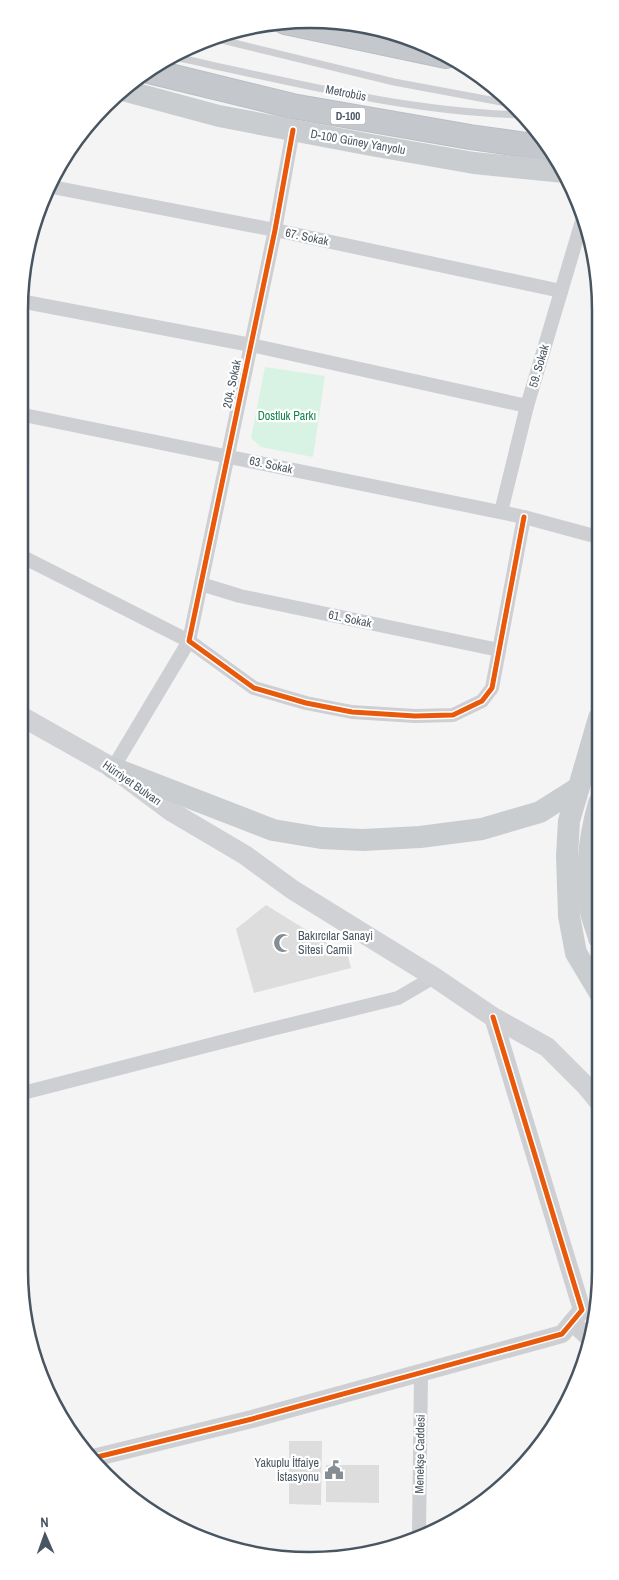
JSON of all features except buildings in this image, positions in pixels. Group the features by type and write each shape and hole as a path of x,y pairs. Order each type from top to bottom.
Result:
{"highway":[{"path":"313,28 420,51"},
{"name":"D-100","path":"156,73 292,106 460,136 539,147"}],"main road":[{"name":"D-100 Güney Yanyolu","path":"129,93 219,116 293,130 474,163 555,171"},
{"name":"Hürriyet Bulvarı","path":"27,719 113,768 172,812 245,855 293,890 434,977 493,1017 547,1047 592,1093"},
{"path":"592,741 569,821 567,856 569,916 576,953 592,980"},
{"path":"113,768 273,830 321,838 363,840 420,837 482,829 540,812 578,788"},
{"path":"592,828 588,867 592,916"}],"street":[{"name":"204. Sokak","path":"113,768 189,642 275,230 293,130"},
{"name":"67. Sokak","path":"56,188 275,230 561,290"},
{"name":"59. Sokak","path":"501,512 527,406 580,229"},
{"path":"27,302 251,345 527,406"},
{"name":"63. Sokak","path":"27,416 501,512 592,534"},
{"path":"27,559 189,642 254,688 306,703 352,712 415,716 453,715 482,701 492,688 524,517"},
{"name":"61. Sokak","path":"201,584 240,596 499,650"},
{"path":"27,1092 398,998 434,977"},
{"path":"98,1457 252,1419 562,1334 582,1310 493,1017"},
{"path":"572,1322 584,1334"},
{"name":"Menekşe Caddesi","path":"419,1530 421,1374"}],"lane":[{"name":"Metrobüs","path":"224,41 394,82 500,102"},
{"name":"Metrobüs","path":"182,59 356,95 440,108 513,114"}],"green space":[{"name":"Dostluk Parkı","path":"265,367 325,376 313,457 261,447 251,438"}],"cycle path":[{"path":"293,130 275,230 189,641 254,688 306,703 352,712 415,716 453,715 482,701 492,688 524,517"},
{"path":"98,1457 252,1419 562,1334 582,1310 493,1017"}],"place":[{"name":"Bakırcılar Sanayi Sitesi Camii","path":"283,943"},
{"name":"Yakuplu İtfaiye İstasyonu","path":"334,1470"}]}
